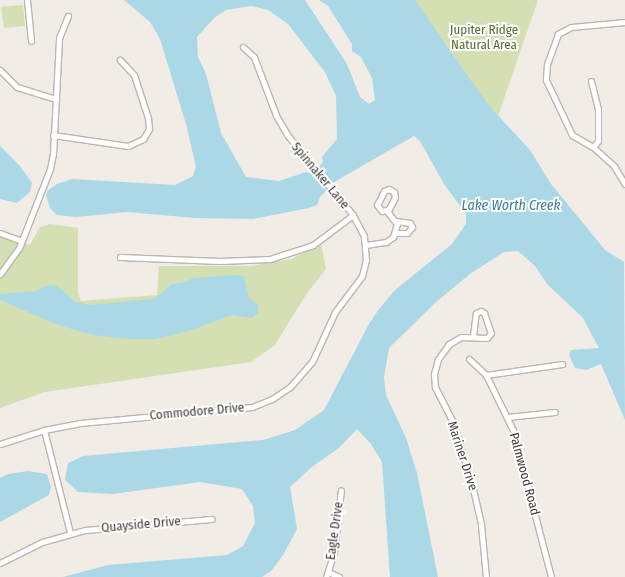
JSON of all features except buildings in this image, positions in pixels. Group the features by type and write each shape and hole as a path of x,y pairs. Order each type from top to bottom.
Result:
{"street":[{"path":"27,0 31,41"},
{"path":"0,274 22,241 38,193 50,169 59,38 68,16"},
{"path":"625,22 571,26 558,34 547,64 546,80 556,106 572,135 593,148 614,166 625,184"},
{"name":"Spinnaker Lane","path":"120,257 220,261 270,259 313,245 353,215 311,166 282,126 254,57 243,47"},
{"path":"53,135 128,146 143,139 148,129 148,118 134,75 120,60"},
{"path":"0,70 16,87 56,99"},
{"path":"591,81 598,109 598,141 593,148"},
{"path":"387,211 396,221 410,223 412,227 407,233 395,233"},
{"name":"Commodore Drive","path":"0,444 44,430 98,421 238,410 272,399 294,384 312,362 335,312 362,276 366,260 366,245 363,231 353,215"},
{"path":"366,245 386,242 395,233 396,221"},
{"path":"0,233 22,241"},
{"name":"Mariner Drive","path":"473,336 476,313 481,311 490,325 491,333 487,338 473,336 461,337 449,344 438,359 434,374 435,387 453,422 473,489 481,525 486,577"},
{"name":"Palmwood Road","path":"469,358 486,375 507,417 517,442 551,577"},
{"path":"486,375 562,364"},
{"path":"507,417 555,412"},
{"path":"44,430 70,533"},
{"name":"Eagle Drive","path":"339,577 327,574 334,552 341,490"},
{"name":"Quayside Drive","path":"0,563 35,545 70,533 103,527 212,519"}],"green space":[{"name":"Jupiter Ridge Natural Area","path":"410,0 538,0 497,119"},
{"path":"23,5 25,26 4,28 1,7"},
{"path":"50,224 78,228 78,293 81,301 157,295 159,266 251,266 291,259 321,244 326,269 307,293 275,345 251,362 45,392 0,408 0,237 30,245 40,227"}],"water":[{"name":"Lake Worth Creek","path":"124,0 305,0 347,64 360,97 369,104 375,100 372,78 361,57 352,51 352,44 328,6 319,0 415,0 493,110 530,150 551,184 605,250 624,262 625,420 601,364 586,370 575,368 569,355 571,350 599,348 583,318 547,284 535,266 518,251 504,252 470,274 436,302 389,348 384,377 386,395 406,438 417,473 438,577 390,577 382,462 371,444 357,429 339,448 313,466 290,487 297,529 283,555 271,571 262,577 63,577 108,565 227,555 243,546 255,523 253,506 242,489 200,482 113,494 78,492 65,480 68,463 83,456 263,440 295,430 324,410 369,324 379,309 395,290 452,244 466,224 466,214 444,184 420,141 414,136 336,181 320,197 317,205 309,208 253,219 195,218 127,212 76,217 57,215 50,208 46,195 48,190 57,184 72,179 175,185 193,176 196,167 186,124 160,39 150,22","holes":["252,6 268,10 288,24 325,72 336,96 337,139 322,157 323,162 313,174 306,172 279,181 246,177 221,133 206,74 198,57 197,37 214,18 226,10"]},
{"path":"0,146 20,166 32,183 30,192 17,203 0,199"},
{"path":"235,275 244,276 249,298 258,305 258,313 251,318 232,315 192,330 155,339 129,339 93,335 58,325 0,300 0,294 36,291 48,285 57,286 76,302 92,305 154,299 172,284 185,282 193,278"},
{"path":"28,471 47,474 51,487 49,495 0,522 0,478 8,474"}]}
